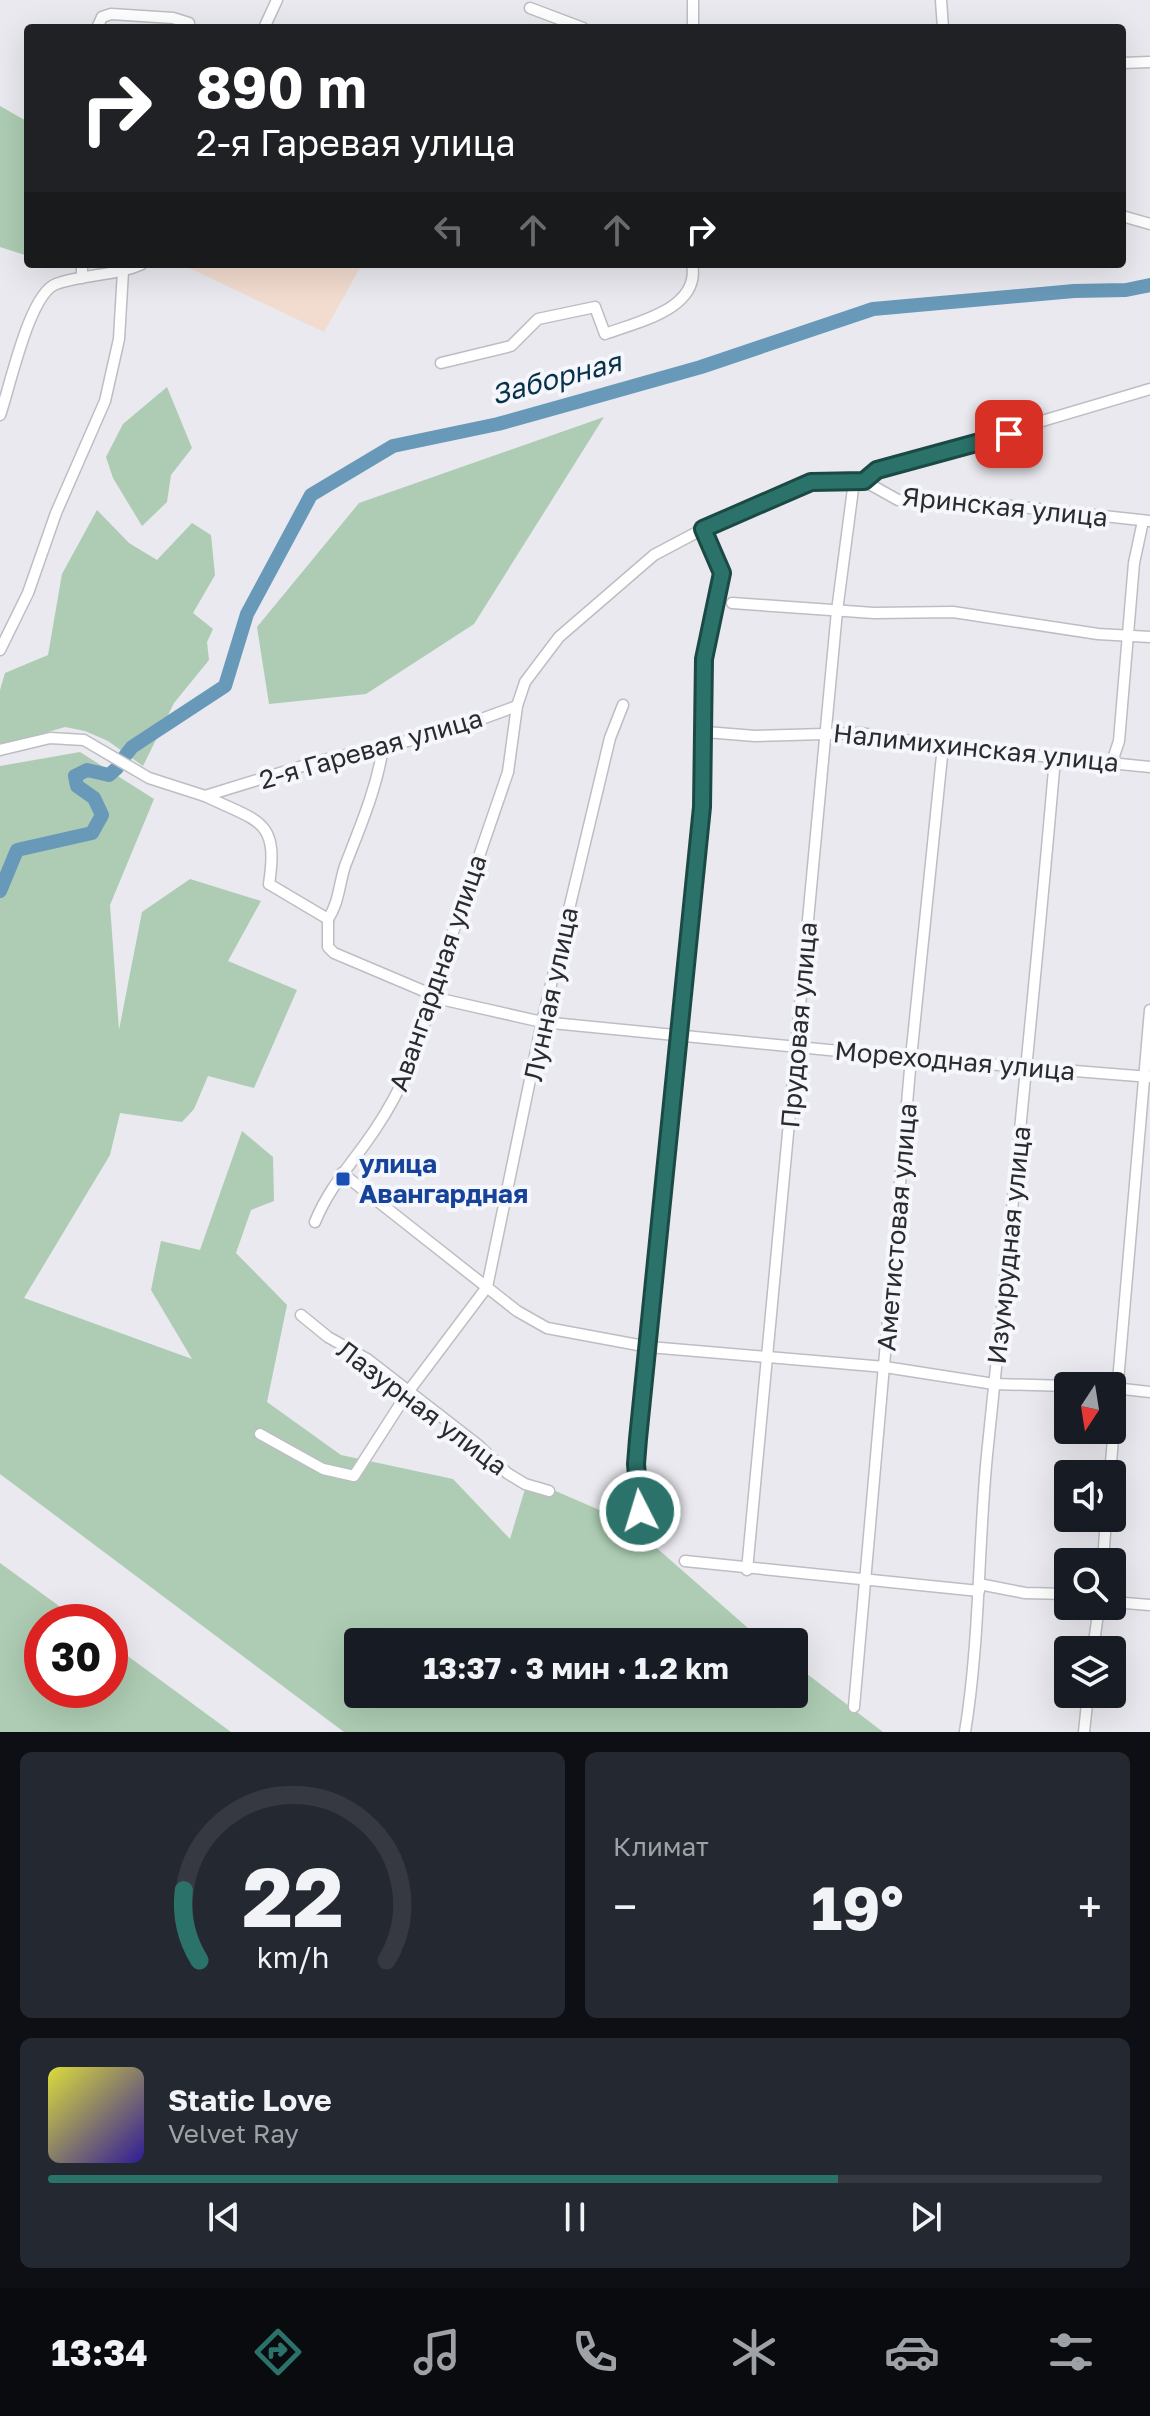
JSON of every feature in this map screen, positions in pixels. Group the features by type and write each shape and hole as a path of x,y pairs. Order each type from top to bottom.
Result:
{"street":[{"path":"266,24 277,0"},
{"path":"693,0 693,24"},
{"path":"941,0 943,24"},
{"path":"530,8 572,24"},
{"path":"99,24 102,17 111,14 173,18 189,23"},
{"path":"1126,63 1150,62"},
{"path":"1126,217 1150,224"},
{"path":"82,268 82,278"},
{"path":"0,415 42,297 52,286 131,268"},
{"path":"441,363 511,346 538,319 595,307 605,334 669,310 689,290 693,268"},
{"path":"0,650 4,633 105,401 119,339 123,271"},
{"path":"859,481 877,470 1150,389"},
{"name":"Яринская улица","path":"859,481 898,500 974,502 1147,521"},
{"name":"2-я Гаревая улица","path":"205,796 319,761 443,733 517,706 525,682 559,637 654,555 703,529 811,482 859,481"},
{"name":"Прудовая улица","path":"747,1570 837,611 859,481"},
{"path":"1112,762 1119,741 1134,563 1147,521"},
{"path":"640,1511 636,1464 702,807 706,732 704,659 722,573 703,529"},
{"path":"732,603 837,611 953,612 1098,634 1150,637"},
{"name":"Лунная улица","path":"487,1287 542,1022 610,738 623,705"},
{"name":"Авангардная улица","path":"315,1222 342,1173 398,1095 426,1021 432,993 508,772 517,706"},
{"name":"Налимихинская улица","path":"706,732 755,736 826,731 860,733 943,746 1150,767"},
{"path":"0,750 50,738 84,740 149,778 205,796 251,818 268,832 274,848 269,884 328,919 335,908 344,869 374,789 383,747"},
{"name":"Аметистовая улица","path":"854,1707 911,1058 943,746"},
{"name":"Изумрудная улица","path":"965,1732 973,1680 981,1520 1028,1068 1055,758"},
{"name":"Мореходная улица","path":"328,919 328,947 334,953 445,1000 542,1022 911,1058 1146,1076"},
{"path":"1117,1372 1150,1010"},
{"path":"342,1173 487,1287 547,1328 649,1347 885,1367 994,1384 1054,1386"},
{"path":"260,1434 323,1469 354,1476 408,1392 487,1287"},
{"name":"Лазурная улица","path":"301,1315 478,1445 507,1473 525,1484 549,1491"},
{"path":"1126,1389 1150,1392"},
{"path":"685,1561 747,1570 1054,1594"},
{"path":"1126,1603 1150,1605"},
{"path":"1084,1732 1087,1708"}],"shaded area":[{"path":"189,268 360,268 324,332"}],"green space":[{"path":"0,106 24,120 24,255 0,247"},
{"path":"167,387 192,448 171,475 167,502 142,526 113,478 106,457 123,424"},
{"path":"604,417 474,624 366,694 269,704 257,627 359,503"},
{"path":"97,510 129,543 157,560 192,523 211,535 215,575 193,613 213,629 207,642 209,660 174,703 143,766 108,741 65,727 0,746 0,690 5,673 48,655 62,574"},
{"path":"80,752 154,799 110,905 119,1030 142,912 190,879 261,901 228,961 297,990 254,1088 208,1076 194,1109 182,1122 120,1113 110,1155 24,1298 192,1359 151,1290 161,1241 200,1250 242,1131 273,1157 274,1201 251,1210 236,1253 287,1305 267,1402 341,1455 453,1479 510,1539 528,1479 627,1522 748,1628 344,1628 344,1708 808,1708 808,1675 883,1732 344,1732 0,1474 0,766"},
{"path":"0,1563 56,1604 24,1604 24,1708 128,1708 128,1656 231,1732 0,1732"}],"waterway":[{"name":"Заборная","path":"125,756 132,747 225,686 247,614 311,495 393,446 498,424 701,367 873,309 1074,291 1126,290 1150,285"},
{"name":"Заборная","path":"0,891 17,850 92,833 102,815 94,798 77,786 75,776 87,770 109,775 117,768"}],"place":[{"name":"улица Авангардная","path":"343,1179"}],"route":[{"path":"640,1511 636,1464 638,1439 643,1414 680,1037 678,1025 702,807 706,732 704,659 722,573 718,557 703,529 811,482 864,481 877,470 1009,434"}]}
